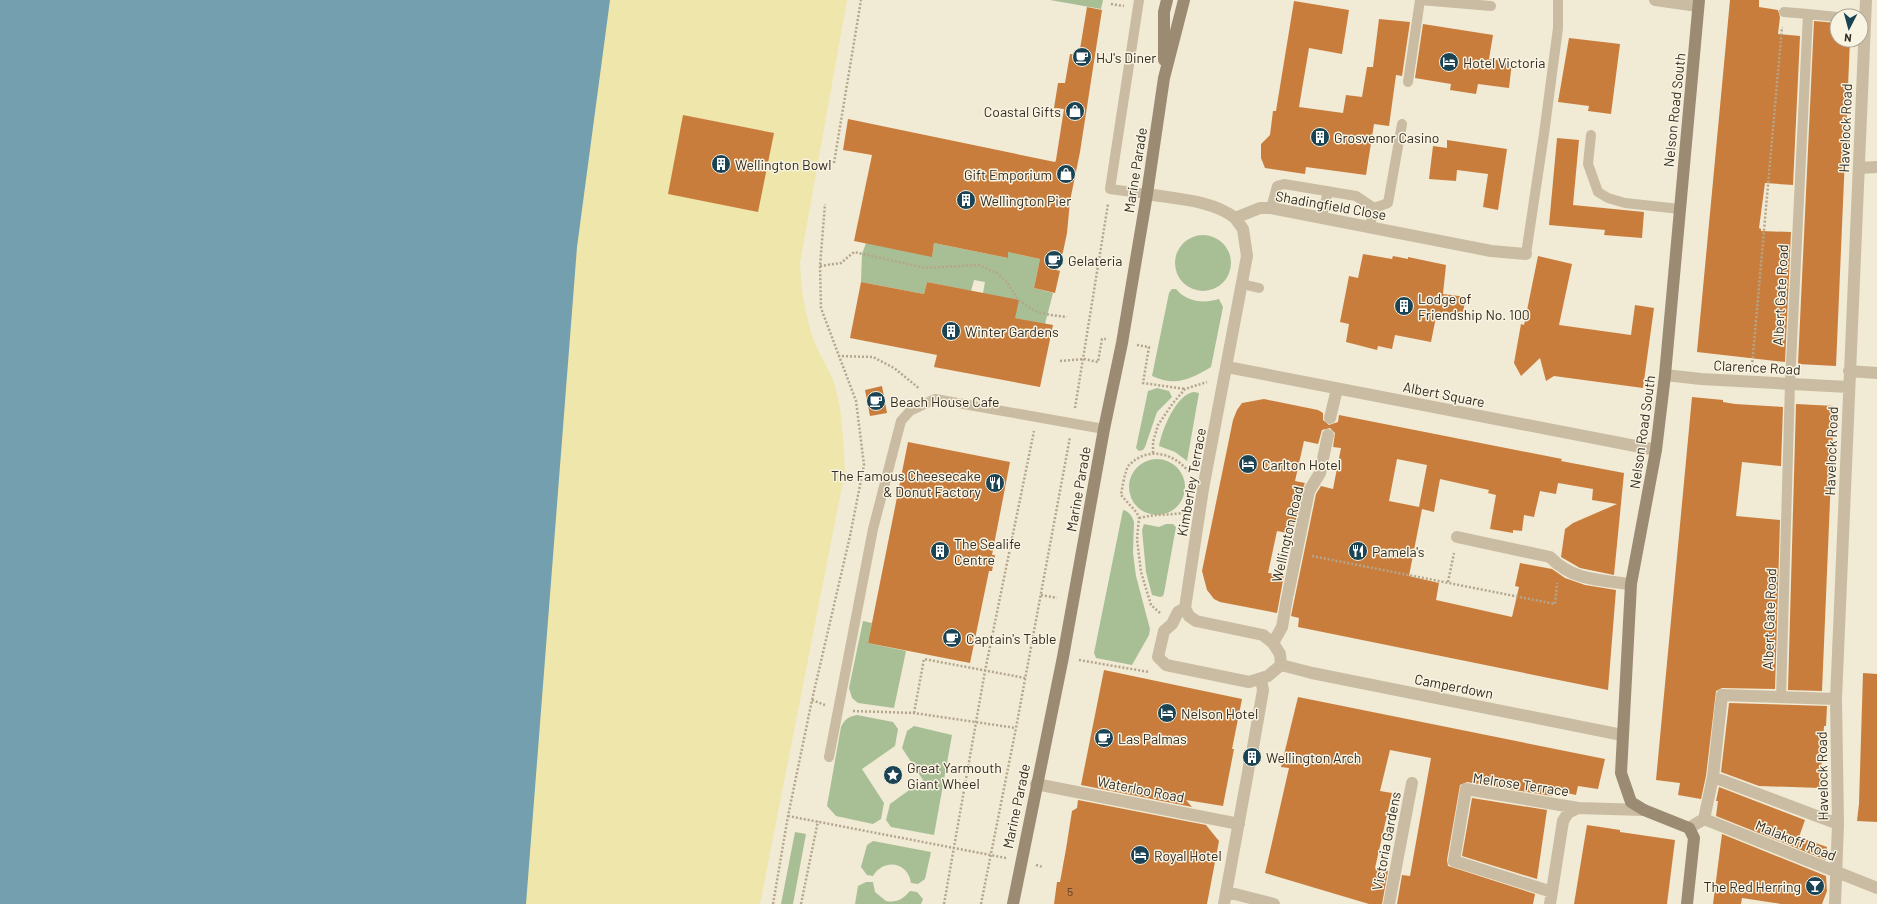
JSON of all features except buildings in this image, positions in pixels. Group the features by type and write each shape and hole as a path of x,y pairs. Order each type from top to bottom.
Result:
{"street":[{"name":"Marine Parade","path":"1164,78 1164,12 1167,0"},
{"name":"Marine Parade","path":"1013,904 1020,861 1063,657 1104,429 1122,343 1147,194 1164,78 1184,0"},
{"path":"1655,0 1698,3"},
{"name":"Nelson Road South","path":"1689,828 1644,810 1631,802 1621,773 1631,584 1656,450 1665,375 1698,3"},
{"name":"Havelock Road","path":"1835,904 1838,824 1836,699 1848,387 1859,168 1862,48"},
{"path":"1859,168 1877,168"},
{"path":"1147,194 1214,206 1226,210 1235,218"},
{"name":"Shadingfield Close","path":"1235,218 1260,208 1271,208 1370,226 1491,252 1526,254"},
{"name":"Kimberley Terrace","path":"1185,608 1203,489 1247,256 1246,241 1242,229 1235,218"},
{"path":"1849,371 1877,373"},
{"name":"Albert Square","path":"1226,372 1337,389 1656,450"},
{"name":"Clarence Road","path":"1665,375 1751,382 1848,387"},
{"path":"1330,418 1337,389"},
{"name":"Wellington Road","path":"1273,644 1282,627 1296,553 1310,491 1320,473 1328,435"},
{"path":"1457,537 1550,558 1559,567 1587,579 1631,584"},
{"path":"1185,608 1189,616 1196,621 1263,635 1273,644 1280,654 1281,665 1268,676 1249,682 1166,665 1158,657 1164,631 1172,624 1178,612 1185,608"},
{"name":"Camperdown","path":"1281,665 1312,673 1622,735"},
{"path":"1260,679 1263,690 1225,898 1274,904"},
{"path":"1687,904 1694,838 1689,828 1704,820 1713,776 1722,695 1836,699"},
{"path":"1713,776 1838,824"},
{"name":"Victoria Gardens","path":"1389,904 1412,783"},
{"name":"Waterloo Road","path":"1036,784 1239,824"},
{"name":"Melrose Terrace","path":"1552,892 1454,861 1466,789 1578,808"},
{"path":"1550,904 1563,821 1568,813 1578,808 1644,810"},
{"name":"Malakoff Road","path":"1704,820 1877,888"}],"lane":[{"path":"1139,0 1110,189 1147,194"},
{"path":"1408,82 1420,0 1491,6"},
{"path":"1526,254 1558,28 1558,0"},
{"path":"1784,12 1829,16"},
{"name":"Albert Gate Road","path":"1781,697 1790,384 1808,14"},
{"path":"1374,208 1388,202 1402,124"},
{"path":"1591,135 1588,164 1598,192 1608,198 1625,203 1680,209"},
{"path":"1271,208 1277,186 1284,184 1356,196 1374,208"},
{"path":"1322,217 1328,191"},
{"path":"1370,226 1374,208"},
{"path":"1242,284 1259,288"},
{"path":"830,757 873,529 901,420 910,411 936,399 1104,429"}],"path":[{"path":"834,163 861,0"},
{"path":"1751,382 1784,12"},
{"path":"981,904 1016,728 1073,424 1092,313 1110,189"},
{"path":"773,904 788,816 812,700 850,536 864,465 856,401 821,308 820,266 825,204"},
{"path":"820,266 841,263 854,252 925,268 979,265 997,273 1007,282 1018,300 1035,311 1067,317"},
{"path":"838,356 873,357 894,368 912,384 936,399"},
{"path":"1153,453 1153,442 1158,426 1165,413 1185,389 1226,372"},
{"path":"944,904 985,671 1038,416"},
{"path":"1172,624 1151,605 1147,595 1141,572 1137,539 1139,518 1121,495 1128,466 1143,456 1153,453 1174,458 1184,466 1203,489"},
{"path":"1139,518 1154,514 1167,516 1200,510"},
{"path":"1448,582 1457,537"},
{"path":"1296,553 1555,604 1559,567"},
{"path":"1063,657 1156,673 1166,665"},
{"path":"914,713 924,659 1025,678"},
{"path":"812,700 839,711 914,713 1016,728"},
{"path":"788,816 990,855 1043,867"},
{"path":"802,904 818,821"}],"green space":[{"path":"1050,0 1103,0 1101,9"},
{"path":"1197,235 1209,235 1219,239 1227,247 1231,257 1231,269 1227,279 1219,287 1209,291 1197,291 1187,287 1179,279 1175,269 1175,257 1179,247 1187,239"},
{"path":"866,243 932,256 934,243 1008,258 1008,252 1040,259 1034,288 1053,293 1045,324 1015,318 983,293 985,282 974,280 971,291 927,282 924,294 861,282 862,254"},
{"path":"1172,289 1176,289 1185,297 1196,301 1213,301 1219,299 1223,307 1211,367 1190,378 1176,381 1169,381 1152,376 1169,293"},
{"path":"1157,388 1169,391 1172,397 1157,412 1145,447 1143,450 1139,451 1136,448 1148,391"},
{"path":"1194,392 1199,393 1187,461 1175,452 1159,446 1163,431 1176,406 1187,394"},
{"path":"1157,459 1168,462 1177,467 1182,476 1185,487 1182,498 1177,507 1168,512 1157,515 1146,512 1137,507 1132,498 1129,487 1132,476 1137,467 1146,462"},
{"path":"1123,510 1130,514 1134,522 1133,553 1136,576 1150,629 1149,635 1132,665 1096,658 1094,653"},
{"path":"1144,524 1159,527 1166,524 1173,524 1176,527 1164,593 1163,596 1160,597 1152,595 1146,572 1142,530"},
{"path":"863,621 872,623 868,643 906,651 894,708 858,703 852,698 849,688"},
{"path":"857,715 893,722 898,729 895,746 862,769 884,803 881,819 873,824 836,816 827,806 841,727 847,719"},
{"path":"914,726 952,735 934,835 891,827 886,820 890,804 923,780 902,748 907,731"},
{"path":"795,832 806,834 793,904 781,904"},
{"path":"873,841 931,852 925,879 918,884 911,883 909,876 905,871 901,867 895,865 883,867 873,876 867,875 861,867 867,845"},
{"path":"866,882 873,882 875,892 886,901 900,900 910,891 917,892 923,899 921,904 855,904 858,886"}],"sand":[{"path":"465,0 847,0 800,263 801,283 808,322 816,347 833,380 838,396 845,471 760,904 277,904"}],"water":[{"path":"0,0 610,0 577,247 526,904 0,904"}],"place":[{"name":"HJ's Diner","path":"1082,57"},
{"name":"Hotel Victoria","path":"1449,62"},
{"name":"Coastal Gifts","path":"1075,111"},
{"name":"Grosvenor Casino","path":"1320,137"},
{"name":"Wellington Bowl","path":"721,164"},
{"name":"Gift Emporium","path":"1066,174"},
{"name":"Wellington Pier","path":"966,200"},
{"name":"Gelateria","path":"1054,260"},
{"name":"Lodge of Friendship No. 100","path":"1404,306"},
{"name":"Winter Gardens","path":"951,331"},
{"name":"Beach House Cafe","path":"876,401"},
{"name":"Carlton Hotel","path":"1248,464"},
{"name":"The Famous Cheesecake & Donut Factory","path":"995,483"},
{"name":"The Sealife Centre","path":"940,551"},
{"name":"Pamela's","path":"1358,551"},
{"name":"Captain's Table","path":"952,638"},
{"name":"Nelson Hotel","path":"1167,713"},
{"name":"Las Palmas","path":"1104,738"},
{"name":"Wellington Arch","path":"1252,757"},
{"name":"Great Yarmouth Giant Wheel","path":"893,775"},
{"name":"Royal Hotel","path":"1140,855"},
{"name":"The Red Herring","path":"1815,886"}]}
